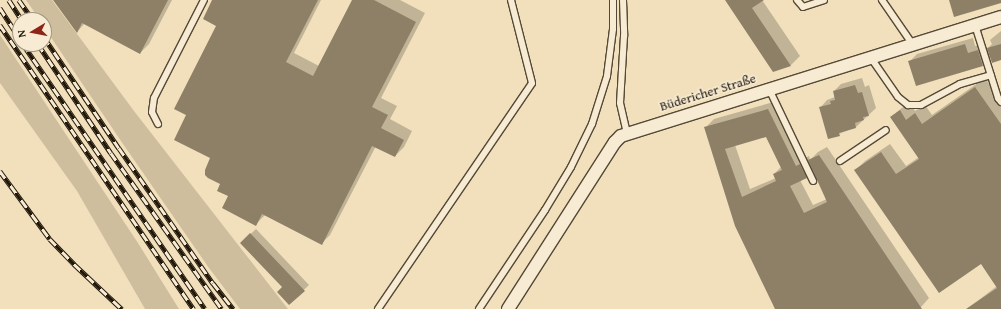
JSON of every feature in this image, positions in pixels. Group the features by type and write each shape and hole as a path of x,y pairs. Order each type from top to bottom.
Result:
{"street":[{"name":"Büdericher Straße","path":"508,309 615,142 627,133 1001,17"}],"lane":[{"path":"158,124 152,112 154,98 204,0"},
{"path":"378,309 532,83 511,0"},
{"path":"479,309 572,167 592,124 607,76 613,29 613,0"},
{"path":"623,0 624,36 620,103 627,133"},
{"path":"797,0 803,8 824,0"},
{"path":"882,0 913,45"},
{"path":"975,25 1001,102"},
{"path":"871,58 898,97 908,105 920,105 960,84 991,75"},
{"path":"768,90 813,181"},
{"path":"840,161 886,130"}],"shaded area":[{"path":"26,0 52,0 134,111 288,309 240,309 209,268 52,39 52,12 34,12"},
{"path":"0,35 138,243 179,309 145,309 77,191 0,83"}],"building":[{"path":"53,0 168,0 140,54 82,23 77,33"},
{"path":"212,0 318,0 286,62 313,76 352,0 374,0 416,22 372,107 388,115 381,128 404,140 395,157 372,146 322,245 262,214 256,226 222,208 228,196 217,191 220,184 205,175 205,170 210,158 174,140 186,115 174,109 216,26 203,19"},
{"path":"725,0 764,0 752,8 791,66 773,72"},
{"path":"949,0 1001,0 1001,3 954,17"},
{"path":"965,44 968,53 978,50 983,66 916,86 908,61"},
{"path":"1001,44 1001,60 992,63 987,48"},
{"path":"855,85 858,93 862,92 869,116 863,117 864,120 855,123 856,128 839,133 840,136 828,139 819,107 831,104 830,101 835,100 833,91"},
{"path":"975,87 1001,124 1001,309 966,309 997,288 981,264 939,293 854,170 881,152 896,174 919,159 890,117 900,110 906,120 915,113 922,124"},
{"path":"768,109 796,166 800,164 807,178 790,186 804,213 827,202 808,160 819,155 922,309 775,309 735,226 704,127","holes":["766,137 782,170 773,174 776,181 742,197 725,149"]},
{"path":"250,233 305,291 289,305 277,292 282,287 240,243"}],"railway":[{"path":"9,0 17,12"},
{"path":"19,0 27,12"},
{"path":"0,8 12,27"},
{"path":"0,25 194,309"},
{"path":"52,49 119,148 213,283 233,309"},
{"path":"28,52 205,309"},
{"path":"43,52 111,153 222,309"},
{"path":"0,171 50,239 122,309"}]}
